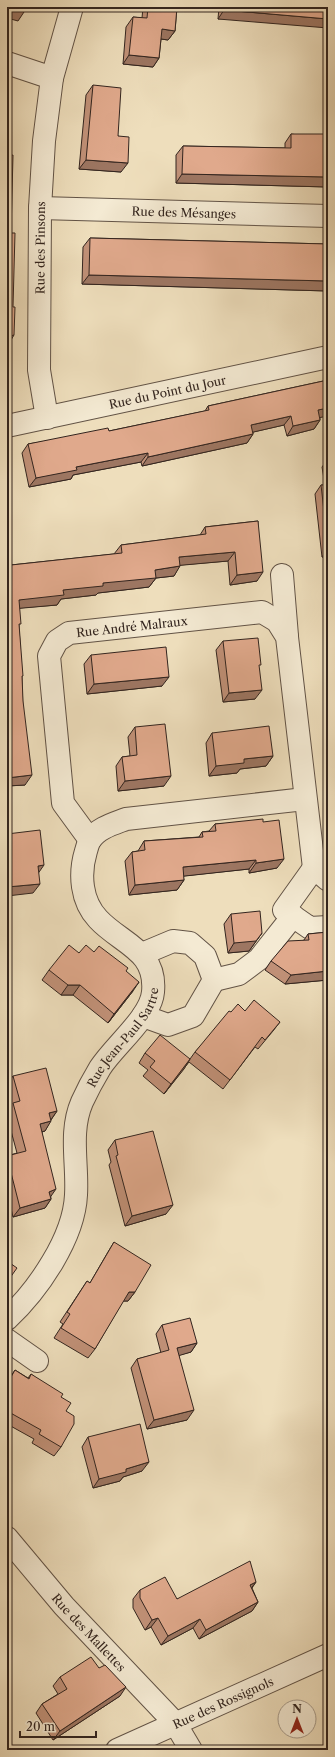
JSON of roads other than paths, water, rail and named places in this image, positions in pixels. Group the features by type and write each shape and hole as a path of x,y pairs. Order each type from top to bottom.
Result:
{"street":[{"name":"Rue des Pinsons","path":"47,418 39,370 40,208 44,141 52,78 72,7"},
{"path":"7,63 52,78"},
{"name":"Rue des Mésanges","path":"40,208 328,216"},
{"name":"Rue du Point du Jour","path":"7,426 328,357"},
{"name":"Rue André Malraux","path":"282,575 287,637 306,799 321,874"},
{"name":"Rue André Malraux","path":"90,840 63,803 49,656 57,641 69,634 262,612 277,621 287,637"},
{"name":"Rue Jean-Paul Sartre","path":"7,1319 21,1306 51,1267 70,1225 76,1196 75,1127 82,1104 101,1067 149,1008 153,992 152,973 142,954 98,919 88,902 82,884 82,862 90,840 104,827 126,819 306,799"},
{"path":"321,874 284,910 310,928 328,927"},
{"path":"142,1016 168,1025 192,1016 214,980 239,974 259,959 293,916"},
{"path":"142,954 173,940 190,944 205,956 214,980"},
{"path":"7,1340 37,1361"},
{"name":"Rue des Mallettes","path":"7,1538 64,1606 176,1723 191,1750"},
{"name":"Rue des Rossignols","path":"117,1750 328,1655"}]}
